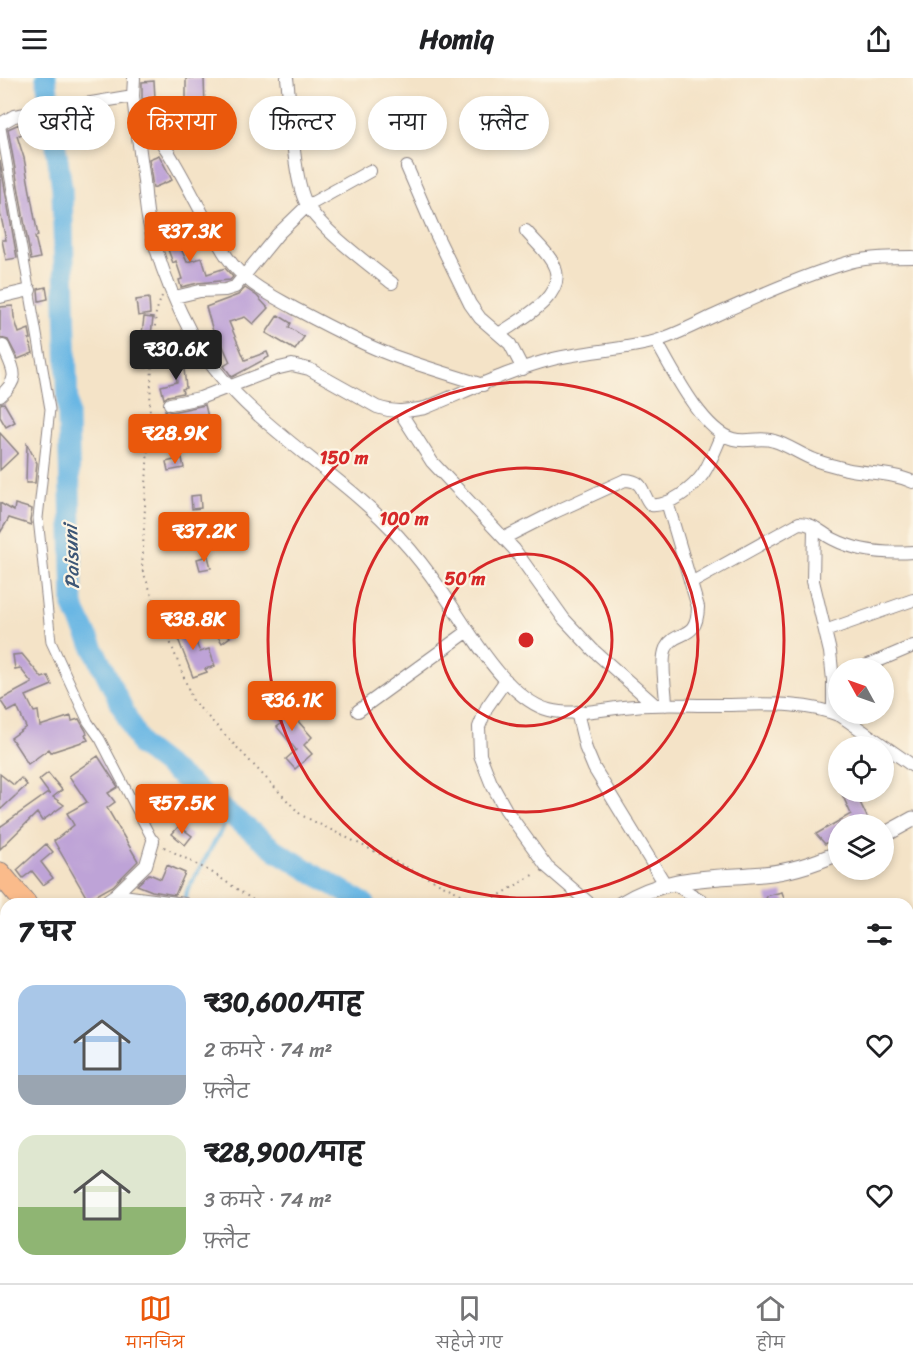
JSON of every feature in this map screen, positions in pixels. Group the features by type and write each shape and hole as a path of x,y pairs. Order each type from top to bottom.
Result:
{"highway":[{"path":"0,873 21,898"}],"street":[{"path":"128,96 134,78"},
{"path":"286,78 299,178 307,206 321,223 392,283"},
{"path":"112,898 146,865 153,841 100,739 88,722 51,642 38,518 50,409 0,123 14,116 127,96"},
{"path":"140,150 149,222 167,279 191,334 215,371 274,429 359,497 401,538 444,594 467,632 506,680 528,700 547,710 577,712 661,705 770,705 828,712"},
{"path":"166,150 226,256 244,278 303,313 367,345 390,355 483,384"},
{"path":"407,167 470,304 480,318 510,344 523,369"},
{"path":"174,297 200,291 230,290 244,278 279,234 307,206 370,171"},
{"path":"499,334 539,306 555,289 557,279 554,266 526,231"},
{"path":"170,404 200,398 275,369 292,365 309,369 387,411 400,412 425,408 550,360 591,351 624,348 681,332 720,313 851,262 874,258 913,257"},
{"path":"0,297 30,290"},
{"path":"656,340 684,390 700,412 722,434 734,439 762,438 776,441 816,461 855,471 898,476 913,482"},
{"path":"0,396 14,382 14,375 3,346"},
{"path":"400,412 432,462 514,549 564,619 593,650 661,705"},
{"path":"504,538 625,480 634,481 641,486 651,505 657,506 668,502 703,473 722,434"},
{"path":"661,705 665,650 674,640 690,632 698,616 692,583 668,502"},
{"path":"692,583 799,523 808,523 830,538 861,550 892,553 913,552"},
{"path":"814,527 813,580 831,658"},
{"path":"825,631 913,600"},
{"path":"358,711 467,632"},
{"path":"885,658 913,646"},
{"path":"506,680 487,707 479,728 480,755 491,783 506,810 547,867 583,898"},
{"path":"577,712 586,749 594,768 669,883 696,898"},
{"path":"853,724 913,766"},
{"path":"894,829 913,819"},
{"path":"635,898 669,883 697,878 766,874 828,858"},
{"path":"115,896 133,898"}],"path":[{"path":"167,279 156,312 142,569 193,701 301,816 471,898"},
{"path":"153,841 213,873 250,898"},
{"path":"493,898 547,867"}],"building":[{"path":"186,78 204,78 205,96 186,96"},
{"path":"154,81 155,96 142,96 142,82"},
{"path":"18,124 18,150 21,150 24,158 38,236 35,237 40,258 31,260 8,129"},
{"path":"159,155 172,180 153,188 149,159"},
{"path":"0,161 17,258 6,260 2,240 6,240 0,212"},
{"path":"169,222 187,262 202,258 207,274 225,268 233,277 230,280 181,287 179,280 182,279 176,261 173,263 159,225"},
{"path":"46,287 48,299 39,301 38,289"},
{"path":"245,288 257,296 268,308 253,324 245,317 229,322 245,360 267,352 269,357 232,377 224,366 230,362 222,344 212,350 203,337 213,331 206,307 238,295"},
{"path":"149,298 150,314 138,316 136,300"},
{"path":"13,306 19,333 29,329 33,353 18,359 8,340 0,338 0,307"},
{"path":"278,315 291,323 289,327 304,337 295,350 266,333"},
{"path":"144,317 153,318 147,368 138,367"},
{"path":"183,359 186,388 182,389 183,393 164,399 161,386 177,382 174,360"},
{"path":"4,403 15,422 6,427 0,417 0,404"},
{"path":"205,405 211,429 216,428 219,439 201,443 196,421 168,427 165,410 172,412"},
{"path":"0,433 18,453 0,470"},
{"path":"27,444 37,463 35,483 26,483"},
{"path":"182,458 184,468 168,471 166,462"},
{"path":"200,495 201,508 192,509 191,496"},
{"path":"0,503 14,511 15,504 32,509 31,525 9,518 0,533"},
{"path":"208,556 211,568 200,570 197,559"},
{"path":"187,621 200,652 209,649 215,666 193,677 173,626"},
{"path":"223,625 230,637 222,643 214,630"},
{"path":"22,654 42,678 48,676 52,685 26,696 34,712 38,711 40,726 71,716 72,721 79,719 88,740 51,752 49,749 28,764 11,738 26,727 17,707 8,712 0,700 32,683 20,668 15,669 13,655"},
{"path":"283,697 294,709 290,712 312,737 304,745 312,754 295,769 286,759 296,750 277,727 281,724 268,710"},
{"path":"98,756 118,787 108,793 115,802 107,808 138,861 113,886 92,898 87,898 54,841 74,825 67,813 87,802 69,776"},
{"path":"48,773 62,790 53,797 64,805 42,821 37,813 0,849 0,827 48,793 50,795 39,780"},
{"path":"0,774 14,785 21,778 27,785 0,810"},
{"path":"846,802 860,802 866,814 851,814"},
{"path":"179,826 192,836 185,845 172,834"},
{"path":"828,827 828,842 825,844 816,834"},
{"path":"46,844 53,852 41,862 53,878 43,885 32,871 23,878 17,870"},
{"path":"167,865 185,873 175,895 152,891 137,885 149,874 161,879"},
{"path":"782,892 784,898 766,898 766,896"}],"waterway":[{"name":"Paisuni","path":"46,78 62,188 73,606 141,746 278,852 355,898"},
{"path":"185,898 230,815"}]}
